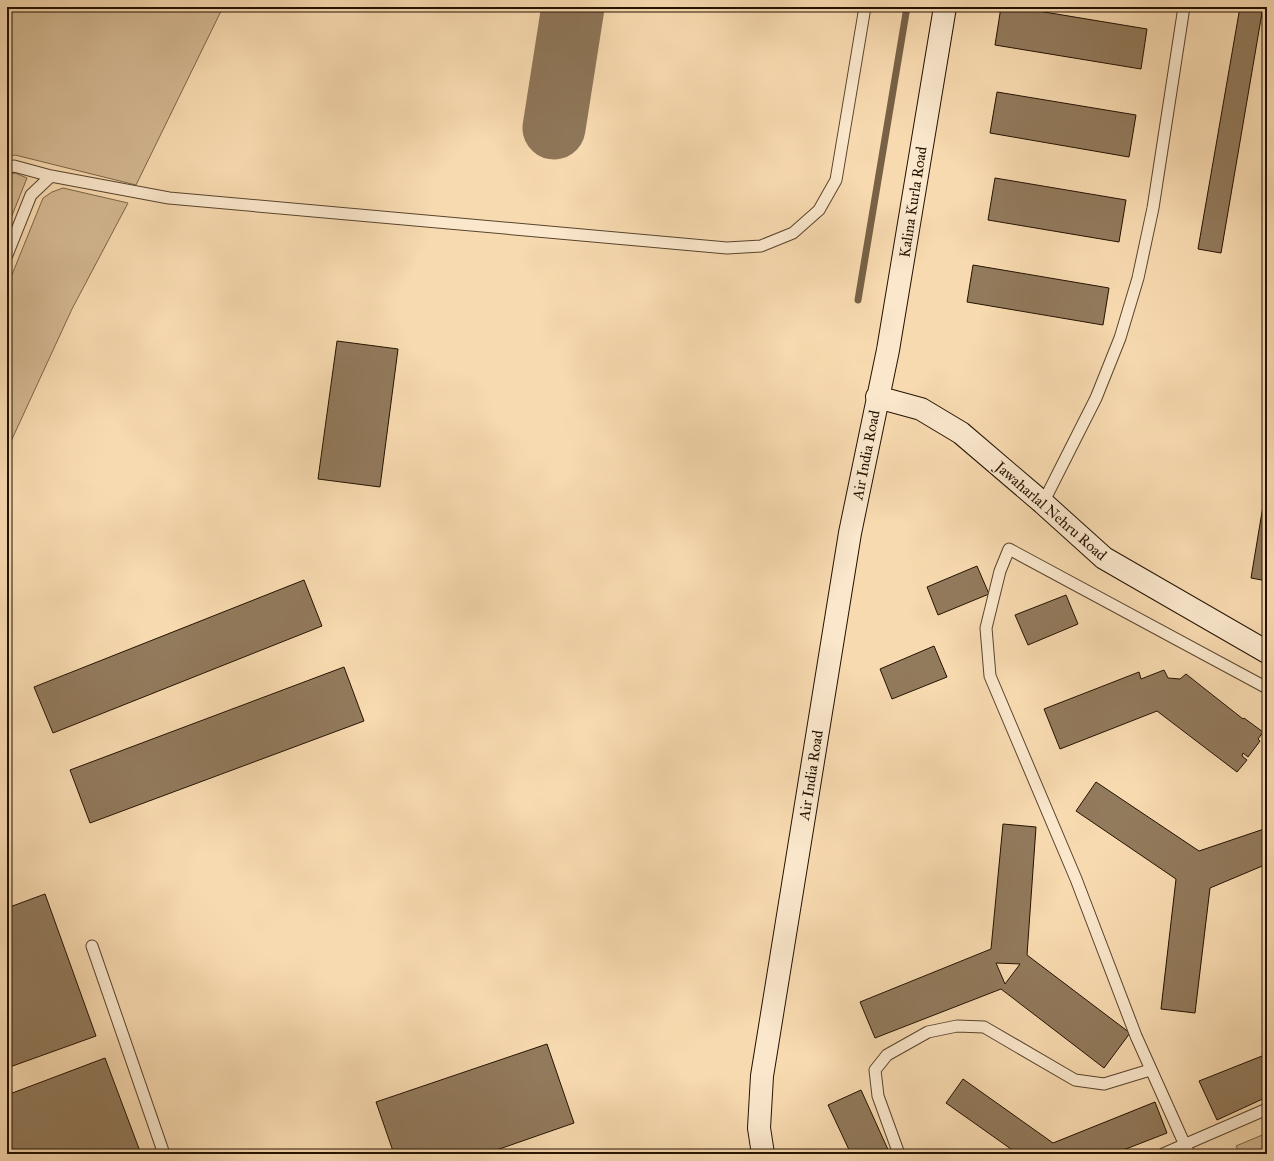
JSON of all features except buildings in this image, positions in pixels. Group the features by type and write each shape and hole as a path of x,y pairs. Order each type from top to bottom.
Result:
{"street":[{"name":"Kalina Kurla Road","path":"877,397 888,350 945,7"},
{"name":"Jawaharlal Nehru Road","path":"877,397 921,409 961,433 1043,503 1104,558 1267,652"},
{"name":"Air India Road","path":"763,1154 759,1128 762,1076 850,533 877,397"}],"lane":[{"path":"7,168 14,166 51,176 169,198 727,248 761,246 793,233 814,215 819,210 836,180 865,7"},
{"path":"1043,503 1096,398 1120,338 1138,278 1153,208 1184,7"},
{"path":"7,255 31,195 51,176"},
{"path":"1187,1149 1150,1070 1076,879 990,676 986,628 1000,571 1009,549 1267,688"},
{"path":"92,946 164,1154"},
{"path":"899,1154 878,1096 875,1070 887,1055 928,1032 957,1026 984,1027 1074,1080 1104,1084 1150,1070"},
{"path":"1163,1154 1187,1149 1267,1109"}],"shaded area":[{"path":"7,7 223,7 136,185 15,155 7,157"},
{"path":"15,173 27,178 7,228 7,175"},
{"path":"63,188 128,203 72,309 7,450 7,287 43,198 52,192"},
{"path":"1267,1133 1267,1154 1240,1154 1236,1146"}],"waterway":[{"path":"858,300 907,7"}],"taxiway":[{"path":"554,128 573,7"}]}
